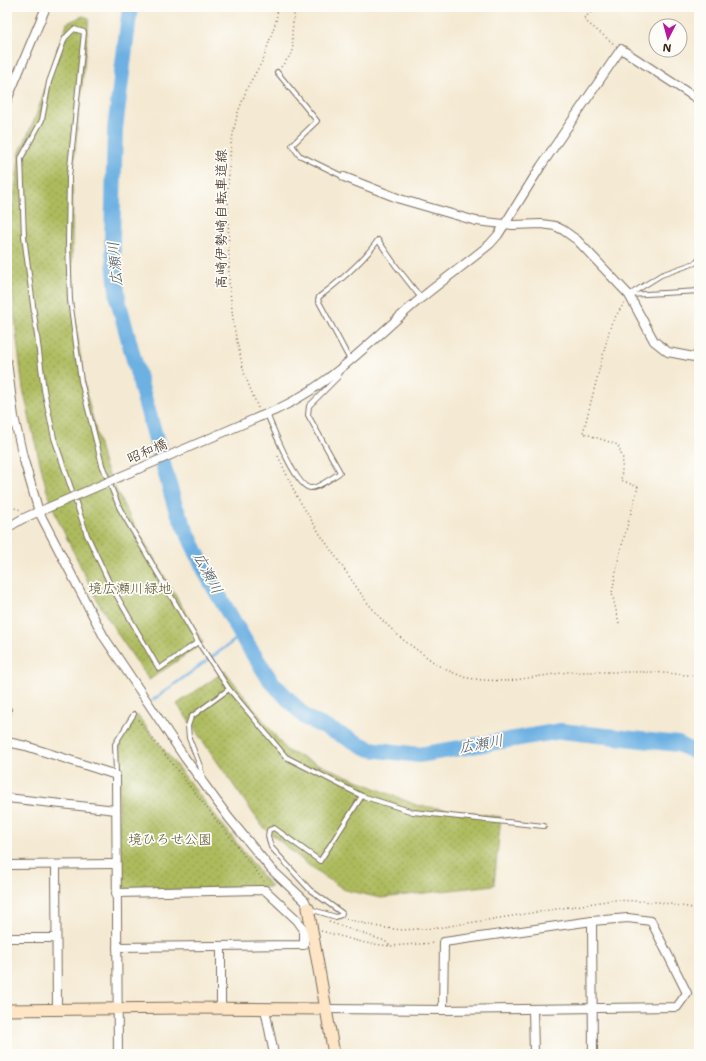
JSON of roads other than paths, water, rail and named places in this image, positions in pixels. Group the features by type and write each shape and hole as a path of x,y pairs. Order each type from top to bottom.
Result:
{"street":[{"path":"7,100 46,7"},
{"name":"昭和橋","path":"7,528 42,510 299,398 339,370 421,298 490,244 621,48 699,100"},
{"path":"344,178 393,196 476,221 503,224 542,224 556,226 577,240 629,295 649,334 661,347 668,352 699,358"},
{"path":"7,362 14,417 23,457 42,510 104,637 204,784 259,855 305,901 309,911 334,1054"},
{"path":"7,742 26,746 116,775 116,1009 118,1054"},
{"path":"7,798 116,810"},
{"path":"7,865 116,864"},
{"path":"56,865 57,1009"},
{"path":"116,893 265,890 297,920 304,930 304,945 117,947"},
{"path":"7,1010 265,1008 443,1010 677,1007 687,993 651,921 628,918 592,921 444,942 443,1010"},
{"path":"592,921 593,1054"},
{"path":"7,938 56,938"},
{"path":"221,946 221,1008"},
{"path":"265,1008 274,1054"},
{"path":"533,1009 534,1054"}],"lane":[{"path":"198,642 159,669 110,584 87,535 54,438 44,390 24,236 21,158 42,120 49,82 65,38 74,29 84,32 70,178 68,244 70,300 82,381 102,465 120,510 198,642 229,689 286,757 362,796 413,812 544,826"},
{"path":"277,72 317,121 292,145 295,150 299,155 344,178"},
{"path":"350,360 318,300 319,297 357,263 378,240 421,298"},
{"path":"629,295 661,275 695,263 699,260"},
{"path":"629,295 699,291"},
{"path":"262,414 299,481 304,486 314,488 340,472 307,411 309,406 338,377 339,370"},
{"path":"204,784 200,766 189,738 188,726 191,717 229,689"},
{"path":"116,775 115,744 134,714"},
{"path":"309,911 336,917 342,913 310,890 271,847 268,836 269,830 274,828 320,860 362,796"}],"waterway":[{"name":"広瀬川","path":"130,7 115,129 112,240 118,300 175,506 208,577 246,643 271,681 306,718 370,749 419,755 561,731 678,744 699,754"},
{"path":"153,700 242,635"}],"park label":[{"name":"境広瀬川緑地","path":"130,588"},
{"name":"境ひろせ公園","path":"170,839"}]}
